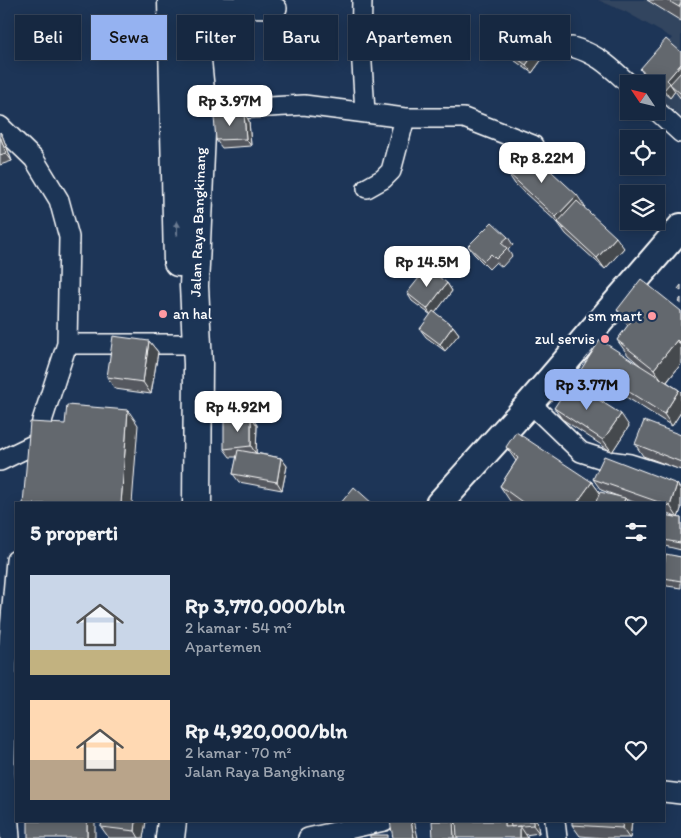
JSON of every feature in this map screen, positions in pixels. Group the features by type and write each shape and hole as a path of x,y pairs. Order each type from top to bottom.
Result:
{"highway":[{"name":"Jalan Raya Bangkinang","path":"182,3 202,111 182,344 186,502"},
{"name":"Jalan Raya Bangkinang","path":"182,3 186,287 198,364 197,502"},
{"path":"170,838 172,822"},
{"path":"188,838 190,822"}],"street":[{"path":"362,0 361,40 365,112"},
{"path":"182,3 277,8"},
{"path":"572,47 586,50 600,58 620,76"},
{"path":"202,111 304,105 406,118 464,118 533,145"},
{"path":"367,188 382,179 390,171 406,118"},
{"path":"665,118 681,133"},
{"path":"0,126 34,159 59,200 69,237 68,344 42,421 34,468"},
{"path":"441,502 679,233"},
{"path":"68,344 182,344"},
{"path":"530,403 581,452 609,461 630,464 681,480"},
{"path":"0,462 39,442"},
{"path":"10,838 3,706 7,664 10,588 15,565"},
{"path":"665,792 681,794"},
{"path":"316,837 380,822"},
{"path":"556,822 557,838"}],"shaded area":[{"path":"598,0 681,0 681,117 665,103 665,75 641,75 672,38 626,12"}],"building":[{"path":"667,0 681,0 681,3 679,7"},
{"path":"666,39 681,52 681,64 667,80 670,83 665,89 665,75 647,75 640,69"},
{"path":"519,60 530,60 526,65"},
{"path":"681,72 681,94 670,84"},
{"path":"244,113 246,139 216,140 214,117"},
{"path":"0,136 6,153 0,155"},
{"path":"528,150 577,195 556,217 507,172"},
{"path":"577,201 616,237 597,258 558,222"},
{"path":"492,222 508,237 501,243 507,248 496,259 491,254 484,261 468,246"},
{"path":"427,268 447,283 427,309 407,293"},
{"path":"641,279 681,311 681,344 677,340 654,369 617,340 631,321 617,310"},
{"path":"433,311 453,326 440,344 420,329"},
{"path":"113,336 149,341 143,382 107,377"},
{"path":"600,340 679,390 664,414 604,376 594,391 575,379"},
{"path":"571,382 621,414 603,440 554,408"},
{"path":"67,405 128,410 121,502 23,502 30,422 65,424"},
{"path":"251,417 251,446 224,449 224,421"},
{"path":"644,421 681,435 681,462 635,444"},
{"path":"516,432 592,482 577,502 522,502 500,486 518,458 506,447"},
{"path":"238,450 281,458 277,482 233,474"},
{"path":"604,456 677,484 670,506 665,504 665,502 659,502 593,479"},
{"path":"354,487 371,502 342,502"},
{"path":"600,492 625,498 624,502 596,502"},
{"path":"665,515 681,518 680,543 665,540"},
{"path":"666,554 681,557 681,581 665,578"},
{"path":"28,822 87,822 87,838 28,838"},
{"path":"102,822 136,822 135,831 101,827"},
{"path":"390,822 411,822 414,838 393,838"},
{"path":"432,822 453,822 454,838 433,838"},
{"path":"456,822 505,822 505,827 520,826 520,838 457,838"},
{"path":"510,822 533,822 533,825 511,827"},
{"path":"572,822 623,822 622,828 572,825"},
{"path":"370,835 388,835 388,838 370,838"}],"place":[{"name":"an hal","path":"163,314"},
{"name":"sm mart","path":"652,316"},
{"name":"zul servis","path":"605,339"}]}
